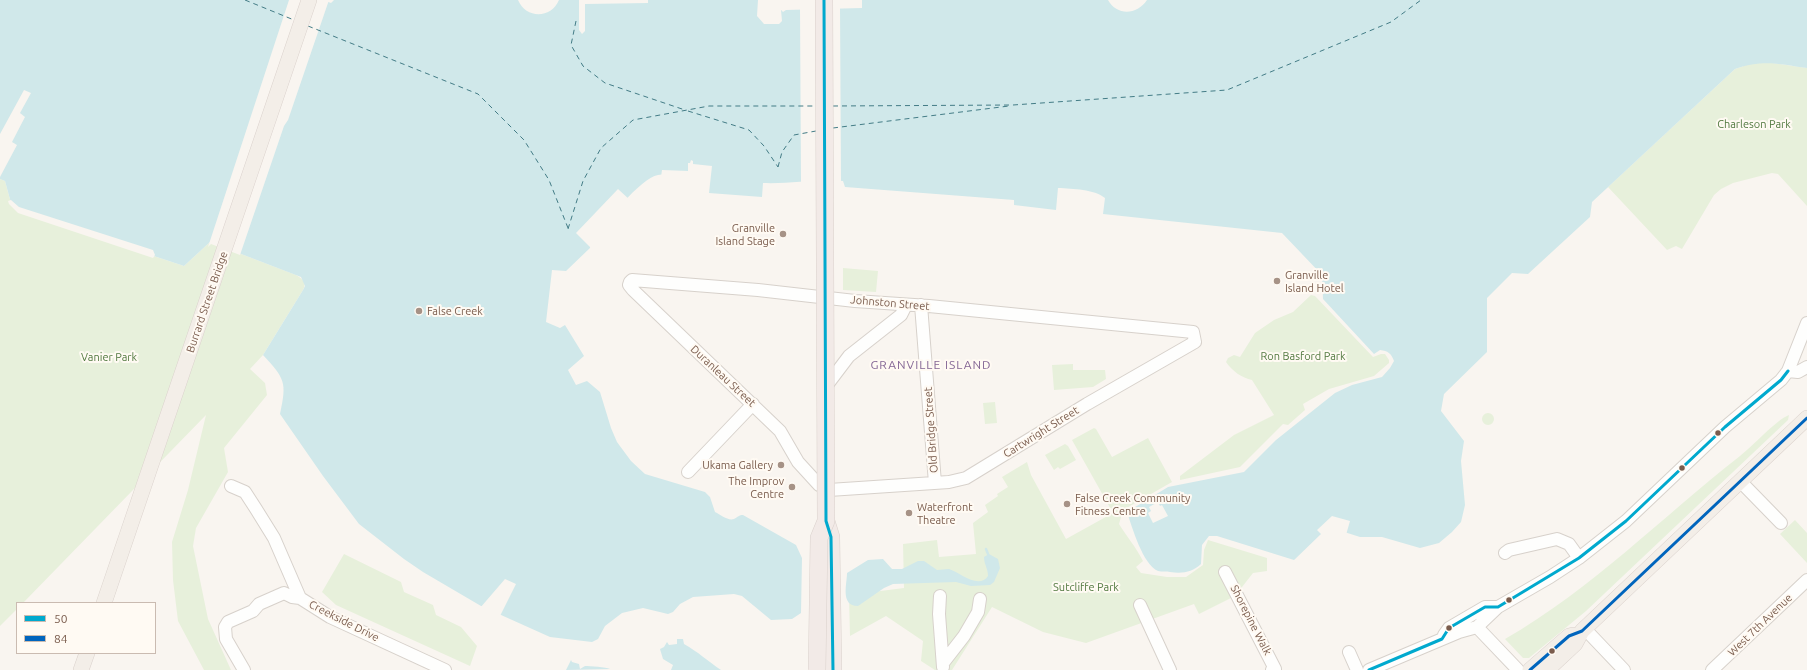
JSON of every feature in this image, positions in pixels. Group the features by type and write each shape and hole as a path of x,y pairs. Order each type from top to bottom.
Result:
{"highway":[{"path":"824,0 826,521 831,537 833,670"},
{"path":"818,670 819,538 826,521"}],"main road":[{"name":"Burrard Street Bridge","path":"104,602 309,0"},
{"path":"1548,670 1575,644 1583,630 1807,418"},
{"path":"1530,670 1569,636 1583,630"},
{"path":"82,670 87,654"}],"street":[{"name":"Johnston Street","path":"630,282 636,280 906,305 921,305 1150,328"},
{"name":"Duranleau Street","path":"630,282 629,285 649,306 780,431 798,462 825,493"},
{"path":"830,670 825,493 824,389 849,356 901,315 906,305"},
{"name":"Old Bridge Street","path":"921,305 935,483"},
{"path":"1369,670 1459,632 1479,628 1498,607 1550,578 1579,558 1626,521 1725,427 1781,380 1788,371 1807,323"},
{"name":"Cartwright Street","path":"825,493 949,482 966,478 1087,404 1195,342 1193,332 1150,328"},
{"path":"1788,371 1798,372 1807,367"},
{"path":"688,472 753,404"},
{"path":"1740,481 1781,523"},
{"name":"Creekside Drive","path":"231,486 244,492 274,538 300,598 330,617 445,670"},
{"path":"1505,553 1509,550 1557,539 1569,544 1579,558"},
{"name":"Shorepine Walk","path":"1225,572 1273,670"},
{"path":"284,594 285,583 290,577"},
{"name":"West 7th Avenue","path":"1712,670 1807,580"},
{"path":"244,670 226,639 225,627 228,622 253,611 259,604 284,594 300,598"},
{"path":"940,596 939,614 943,666"},
{"path":"943,666 975,618 978,612 980,599"},
{"path":"1140,605 1170,670"},
{"path":"1442,639 1449,628 1485,607 1498,607"},
{"path":"1479,628 1518,670"},
{"path":"1583,630 1624,670"},
{"path":"1349,652 1358,670"}],"green space":[{"name":"Charleson Park","path":"1766,62 1807,68 1807,206 1778,174 1772,173 1733,183 1721,189 1714,195 1682,249 1676,246 1667,250 1608,187 1735,69 1749,64"},
{"name":"Vanier Park","path":"0,179 5,181 11,203 18,211 184,266 210,242 301,278 305,285 303,290 263,355 250,369 265,383 267,395 224,448 228,472 196,528 193,546 208,619 231,670 204,670 178,621 173,580 172,542 188,490 206,415 24,602 16,602 16,610 0,626"},
{"path":"843,268 878,271 876,292 843,290"},
{"name":"Ron Basford Park","path":"1311,295 1315,296 1373,357 1385,354 1389,360 1389,363 1374,376 1329,389 1303,404 1305,410 1288,425 1283,424 1240,467 1180,480 1180,476 1234,435 1274,415 1252,380 1238,374 1226,362 1228,358 1234,355 1240,357 1255,333 1274,320 1293,312"},
{"path":"1073,364 1073,370 1105,370 1106,379 1093,387 1054,390 1052,365"},
{"path":"995,402 997,423 985,424 983,403"},
{"path":"1488,413 1492,415 1494,419 1492,423 1488,425 1484,423 1482,419 1484,415"},
{"path":"1789,415 1788,420 1586,611 1529,658 1523,658 1505,639 1537,619 1597,575 1745,452 1778,422"},
{"name":"Sutcliffe Park","path":"1094,428 1112,457 1148,438 1172,482 1123,510 1119,524 1143,561 1136,567 1141,573 1167,577 1186,577 1203,565 1204,550 1208,540 1267,558 1267,571 1253,573 1235,596 1199,614 1194,604 1086,643 1043,632 992,607 952,670 935,670 921,661 923,641 886,616 850,636 849,595 904,588 903,544 937,540 939,557 976,554 973,523 988,512 985,505 998,496 997,494 1008,487 1002,477 1027,462 1031,475 1066,539 1113,513 1072,440"},
{"path":"1065,444 1068,446 1076,460 1060,469 1058,467 1054,470 1045,455"},
{"path":"1795,520 1807,533 1807,563 1780,534"},
{"path":"344,554 401,582 404,592 433,605 436,615 461,627 477,646 470,666 336,605 322,592"}],"water":[{"name":"False Creek","path":"0,0 323,0 331,3 334,0 518,0 527,11 538,14 550,11 559,0 772,0 783,12 786,10 862,8 862,0 1108,0 1116,9 1127,12 1138,9 1147,0 1807,0 1807,68 1763,63 1735,69 1592,202 1590,217 1528,274 1512,273 1487,298 1487,352 1444,394 1441,411 1464,441 1461,461 1465,505 1461,522 1439,543 1420,548 1382,537 1360,537 1338,530 1327,534 1301,559 1294,560 1217,536 1209,536 1202,545 1201,564 1191,571 1175,573 1158,571 1148,561 1143,554 1135,536 1127,512 1168,487 1244,472 1276,440 1335,393 1352,385 1382,377 1394,361 1392,356 1385,351 1380,350 1374,354 1323,299 1322,275 1282,233 1103,214 1105,198 1089,191 1077,189 1058,188 1056,210 1014,205 1014,200 845,187 843,181 763,183 762,197 709,193 710,184 707,181 682,176 658,175 651,178 642,184 623,202 592,239 590,248 566,271 552,270 546,322 560,328 565,325 584,356 568,370 576,385 587,381 600,392 617,442 631,461 645,474 705,492 710,497 715,512 729,519 734,519 743,515 796,545 802,558 801,613 792,619 771,620 742,596 734,594 693,597 680,604 673,612 668,614 643,608 622,613 605,626 598,639 592,642 550,637 481,606 423,572 359,524 323,476 280,414 283,395 282,382 276,370 263,355 305,286 301,277 210,242 184,266 18,211 11,203 5,181 0,179"},
{"path":"989,554 998,559 1000,568 994,582 990,585 971,586 956,582 893,584 884,588 858,606 852,605 847,598 847,573 868,560 883,559 892,569 902,569 918,561 924,561 937,570 949,569 974,581 980,581 984,580 988,576 984,557"},
{"path":"677,639 683,639 684,644 721,670 671,670 673,665 663,659 660,649 664,647 667,642 669,645 677,644"},
{"path":"571,660 572,662 579,664 580,669 585,666 610,669 566,670"}],"pier":[{"path":"289,0 329,0 240,255 211,244 208,247"},
{"path":"579,0 648,0 648,3 585,4 585,31 582,34 579,30"},
{"path":"758,0 775,0 783,9 781,10 782,21 779,24 764,24 757,16"},
{"path":"840,6 841,183 801,183 800,7"},
{"path":"24,90 31,93 20,113 25,117 12,142 17,145 0,177 0,134"},
{"path":"691,160 693,161 693,164 712,166 710,184 661,177 662,170 688,171 688,163 690,163"},
{"path":"618,189 630,200 594,240 591,248 576,233"},
{"path":"11,200 19,207 153,250 155,255 153,258 18,213 9,204 8,201"},
{"path":"1158,502 1160,506 1162,505 1168,516 1153,523 1148,513 1151,511 1149,507"},
{"path":"1332,516 1350,521 1346,535 1339,532 1328,535 1302,560 1293,561 1321,534 1317,530"},
{"path":"505,579 516,584 500,616 480,608"}],"waterway":[{"path":"986,549 988,554"}],"ferry route":[{"path":"245,0 294,20"},
{"path":"833,106 1013,105 1227,90 1391,22 1421,0"},
{"path":"576,21 571,45 583,66 605,83 685,110"},
{"path":"308,26 478,94 524,140 549,180 568,228"},
{"path":"568,229 583,181 601,148 633,120 709,106 816,106"},
{"path":"833,128 1009,106"},
{"path":"688,111 749,130 764,146 778,167"},
{"path":"778,167 782,152 794,135 816,131"}],"transit line":[{"name":"50","path":"824,0 826,521 831,537 833,670"},
{"name":"50","path":"1369,670 1442,639 1449,628 1485,607 1498,607 1579,558 1626,521 1725,427 1781,380 1788,371"},
{"name":"84","path":"1530,670 1569,636 1582,631 1807,418"}],"place":[{"name":"Granville Island Stage","path":"783,234"},
{"name":"Granville Island Hotel","path":"1277,281"},
{"name":"False Creek","path":"419,311"},
{"name":"Ukama Gallery","path":"781,465"},
{"name":"The Improv Centre","path":"792,487"},
{"name":"False Creek Community Fitness Centre","path":"1067,504"},
{"name":"Waterfront Theatre","path":"909,513"}],"district":[{"name":"GRANVILLE ISLAND","path":"931,365"}]}
